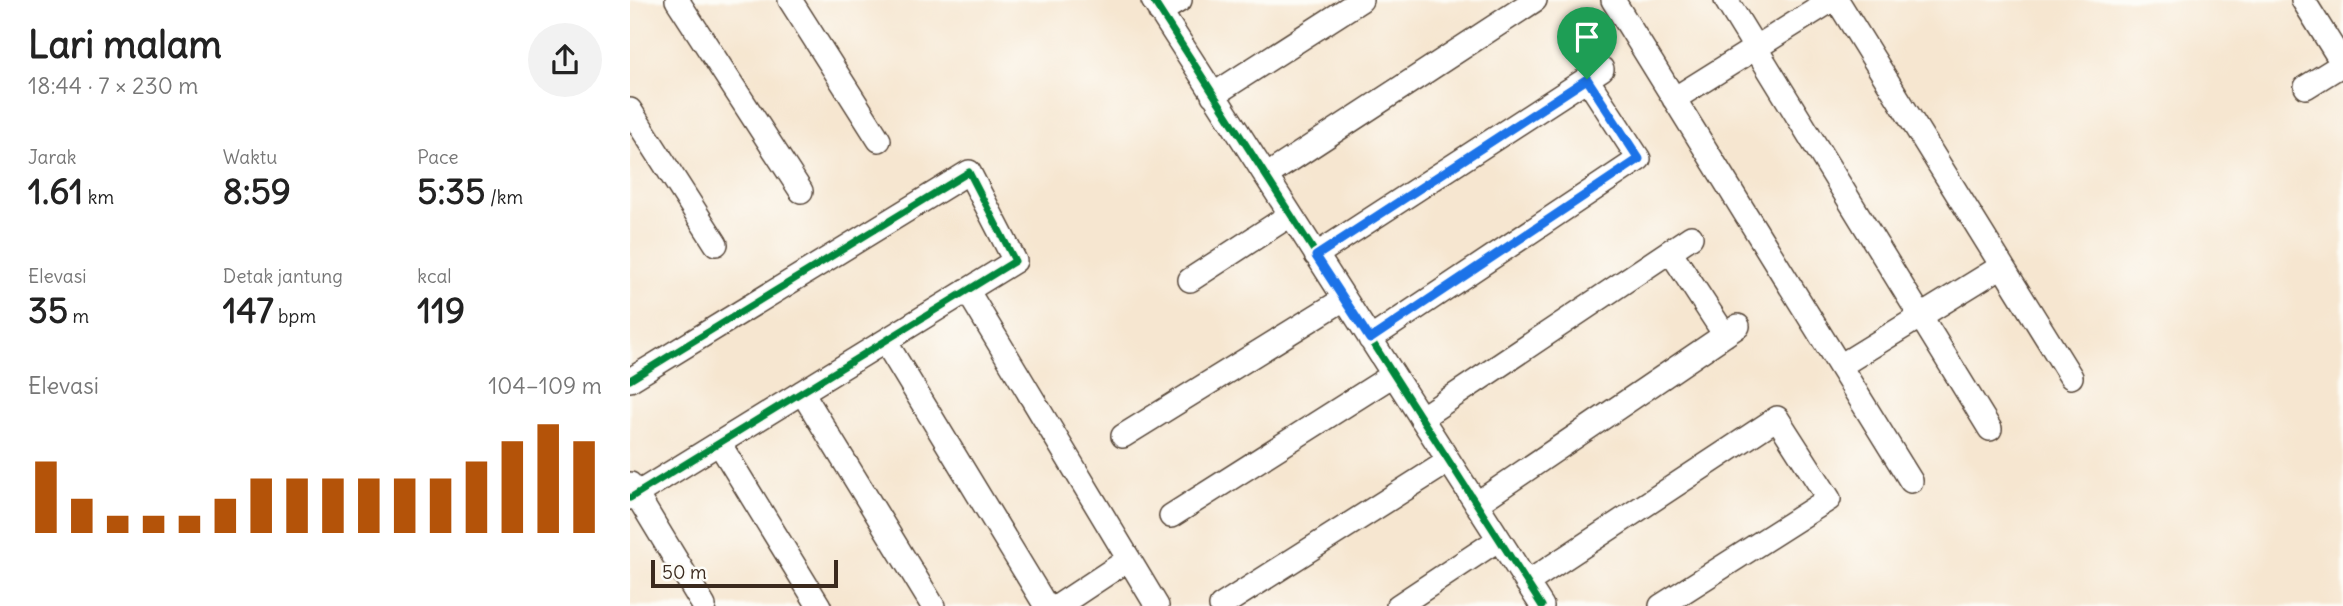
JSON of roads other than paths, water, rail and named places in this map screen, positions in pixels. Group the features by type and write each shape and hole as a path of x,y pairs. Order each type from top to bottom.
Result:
{"street":[{"path":"677,0 801,191"},
{"path":"790,0 879,140"},
{"path":"1213,95 1361,0"},
{"path":"1266,176 1535,0"},
{"path":"1613,0 1911,481"},
{"path":"1726,0 1990,429"},
{"path":"1674,99 1834,0 2070,377"},
{"path":"2303,0 2343,64 2306,87"},
{"path":"1164,4 1213,95 1542,606"},
{"path":"1316,256 1594,74 1639,159 1370,339"},
{"path":"630,110 716,244"},
{"path":"630,380 969,172 1015,261 719,443 632,492 704,606"},
{"path":"1190,280 1290,215"},
{"path":"1421,418 1691,237"},
{"path":"1476,504 1732,331 1670,251"},
{"path":"1839,366 2001,266"},
{"path":"967,290 1157,606"},
{"path":"1123,436 1344,299"},
{"path":"885,341 1046,606"},
{"path":"1171,516 1393,375"},
{"path":"802,392 933,606"},
{"path":"1527,583 1777,418 1829,499 1661,606"},
{"path":"719,443 819,606"},
{"path":"1222,606 1449,461"},
{"path":"1398,606 1499,539"},
{"path":"1058,606 1129,559"}]}
